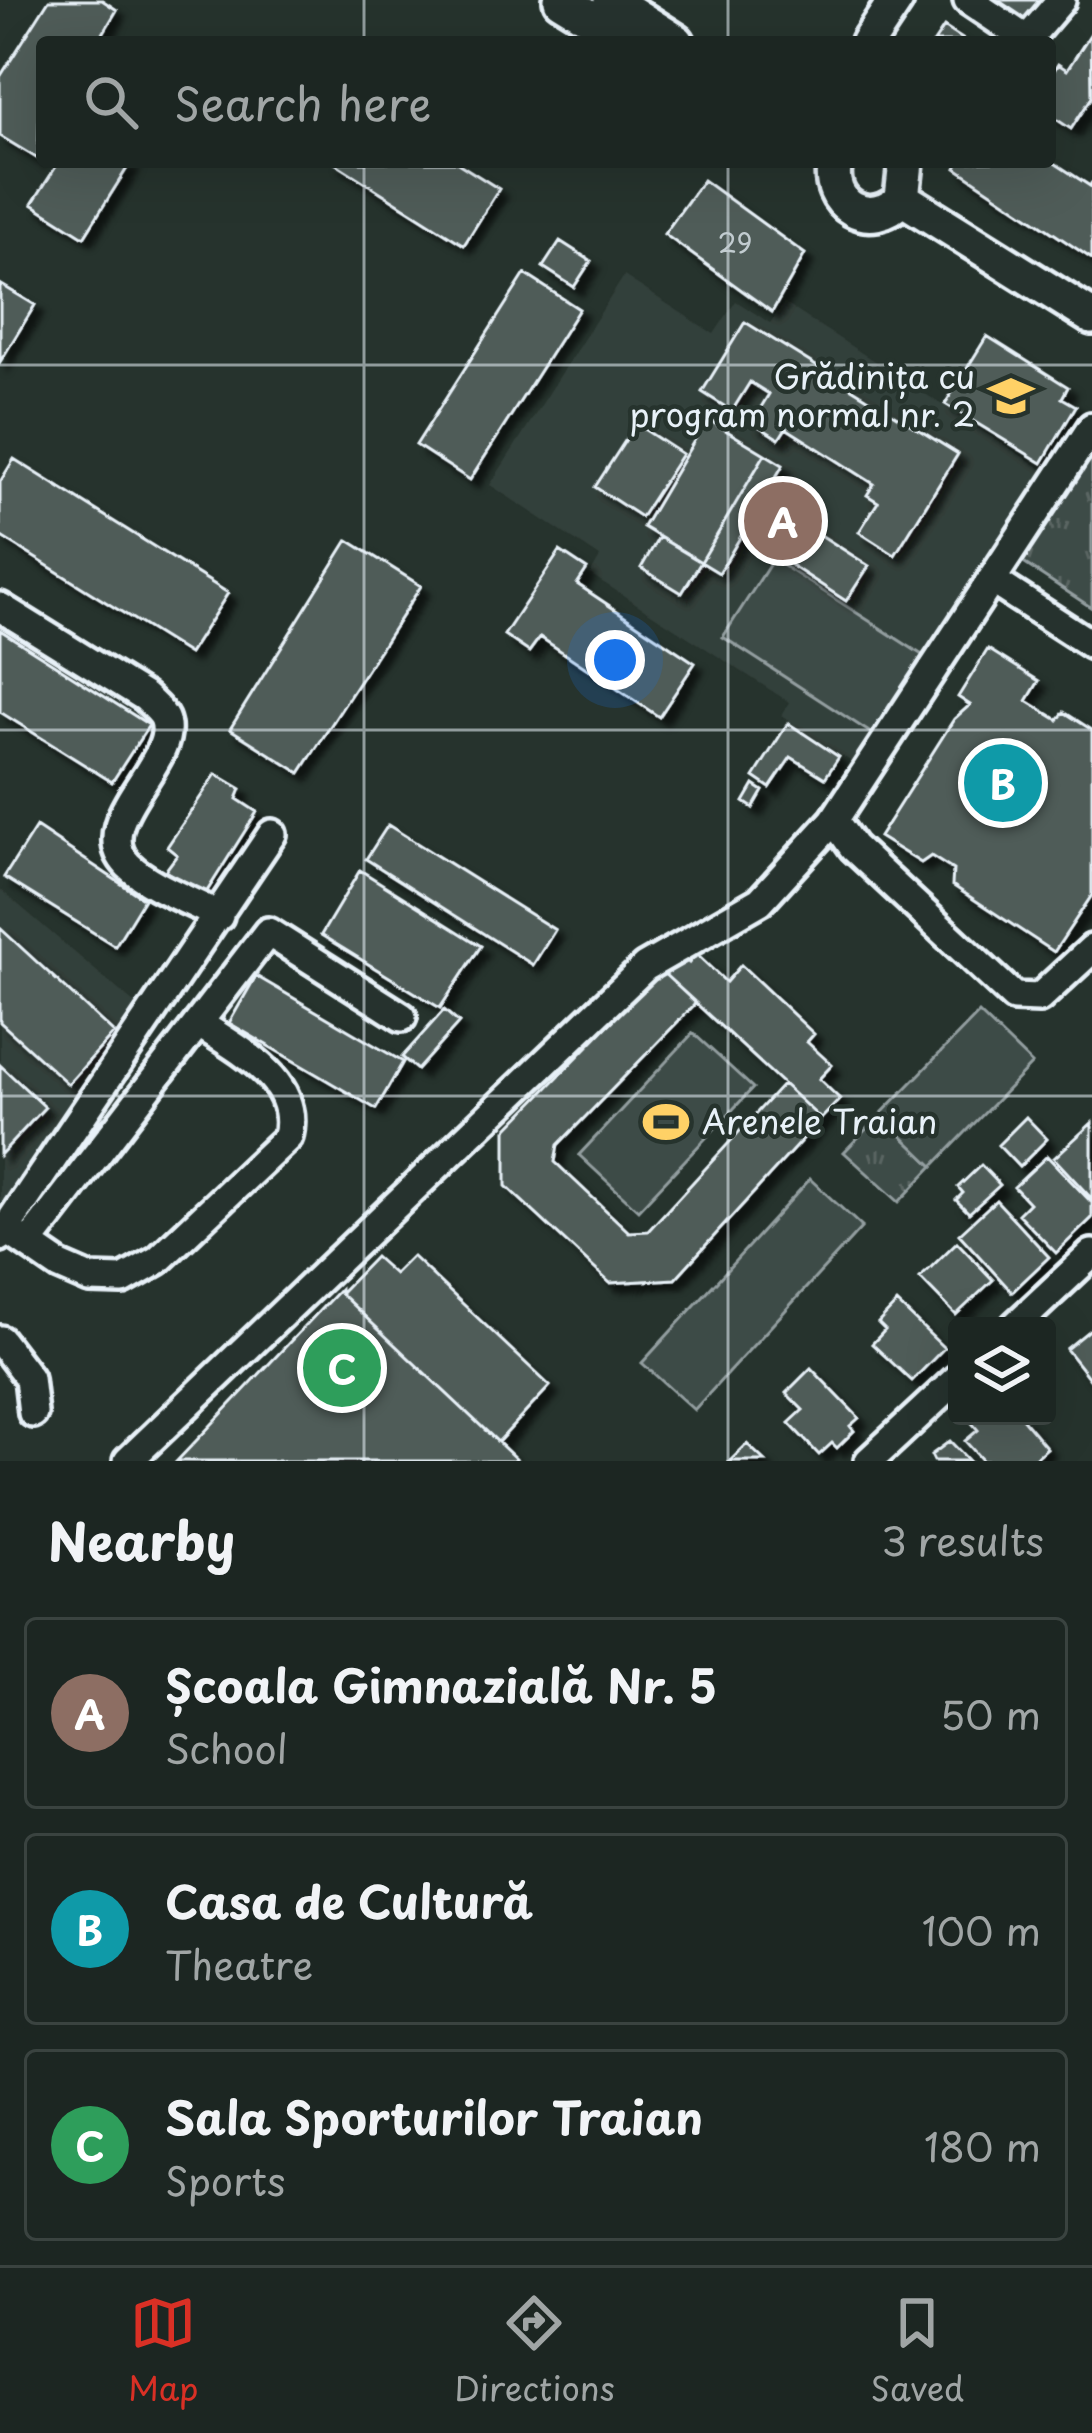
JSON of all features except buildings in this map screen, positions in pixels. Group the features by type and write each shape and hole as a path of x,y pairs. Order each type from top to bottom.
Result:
{"main road":[{"path":"561,0 651,36"},
{"path":"611,0 651,36"},
{"path":"827,168 844,204 860,214 888,211 902,198 908,168"},
{"path":"902,198 1092,316"}],"street":[{"path":"968,0 1020,34 1031,35 1061,0"},
{"path":"128,1461 645,967 760,901 834,820 1092,428"},
{"path":"993,581 1092,646"},
{"path":"0,607 145,697 164,716 166,735 118,827 118,847 129,866 219,916"},
{"path":"834,820 854,848 1014,997 1039,998 1092,950"},
{"path":"11,1237 272,834"},
{"path":"11,1237 200,1024 268,932 402,1017"},
{"path":"11,1237 91,1279 123,1280 158,1260 288,1137 294,1113 284,1089 200,1024"},
{"path":"1025,1317 1092,1254"},
{"path":"0,1340 29,1378 33,1414"},
{"path":"869,1461 948,1387"}],"shaded area":[{"path":"624,276 714,334 736,301 770,323 784,303 1051,475 861,768 781,716 789,702 590,574 600,557 490,485"},
{"path":"0,889 141,1009 0,1210"}],"green space":[{"path":"1092,446 1092,608 1019,560"},
{"path":"773,559 930,660 880,739 723,637"},
{"path":"979,1013 1032,1064 933,1166 880,1115"},
{"name":"Arenele Traian","path":"693,1033 753,1088 638,1210 579,1155"},
{"path":"880,1115 933,1166 899,1202 844,1152"},
{"path":"810,1179 862,1227 694,1410 642,1363"}],"place":[{"name":"Grădinița cu program normal nr. 2","path":"1011,396"},
{"name":"Școala Gimnazială Nr. 5","path":"783,521"},
{"name":"Casa de Cultură","path":"1003,783"},
{"name":"Arenele Traian","path":"666,1122"},
{"name":"Sala Sporturilor Traian","path":"342,1368"}]}
